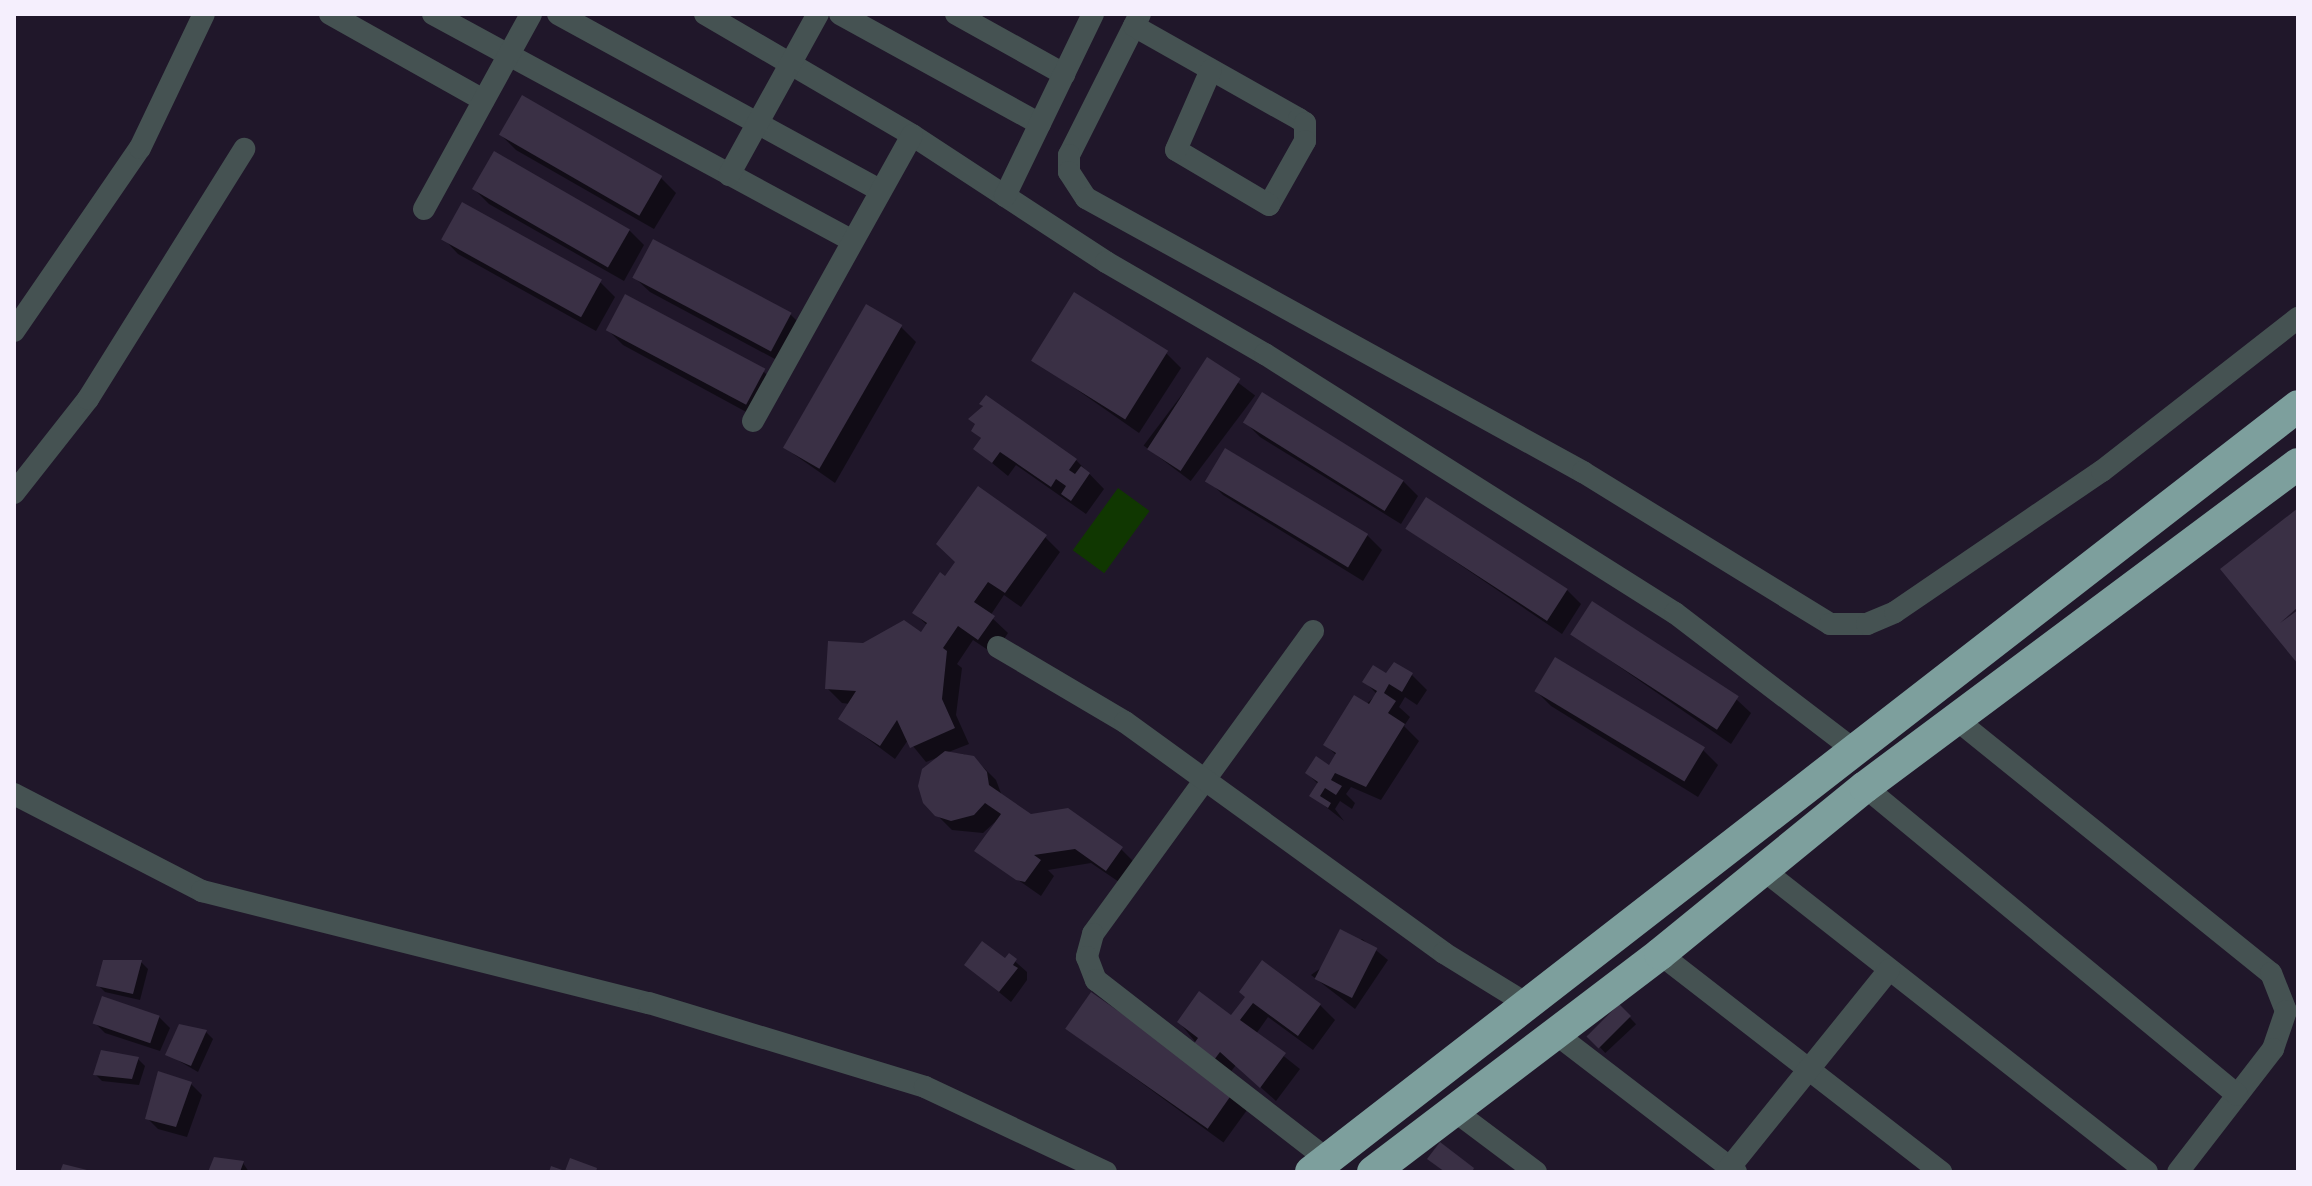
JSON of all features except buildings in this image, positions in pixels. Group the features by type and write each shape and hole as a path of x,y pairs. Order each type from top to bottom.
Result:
{"highway":[{"path":"1319,1166 2298,406"},
{"path":"1373,1172 1660,954 1761,868 1865,787 2298,464"}],"street":[{"path":"14,331 140,148 204,14"},
{"path":"330,14 483,100"},
{"path":"433,14 852,241"},
{"path":"424,209 531,14"},
{"path":"558,14 880,190"},
{"path":"705,14 912,135 1675,613 1853,749"},
{"path":"729,175 818,14"},
{"path":"840,14 1040,124"},
{"path":"956,14 1064,74"},
{"path":"1005,196 1064,74 1085,17"},
{"path":"1211,70 1176,150 1269,205 1307,128 1299,119 1211,70 1137,20 1069,155 1069,172 1086,198 1583,472 1830,624 1867,624 1895,612 2102,471 2298,318"},
{"path":"753,421 912,135"},
{"path":"14,493 88,399 244,149"},
{"path":"1313,631 1093,934 1087,957 1096,980 1319,1166"},
{"path":"998,647 1125,722 1444,953 1527,1004"},
{"path":"1957,720 2271,973 2286,1011 2273,1049 2178,1172"},
{"path":"1865,787 2237,1095"},
{"path":"14,794 202,891 649,1003 909,1082 1106,1172"},
{"path":"1761,868 2147,1172"},
{"path":"1660,954 1941,1172"},
{"path":"1556,1034 1730,1170 1889,970"},
{"path":"1452,1109 1536,1172"}],"green space":[{"path":"1118,488 1150,511 1104,573 1073,550"}]}
